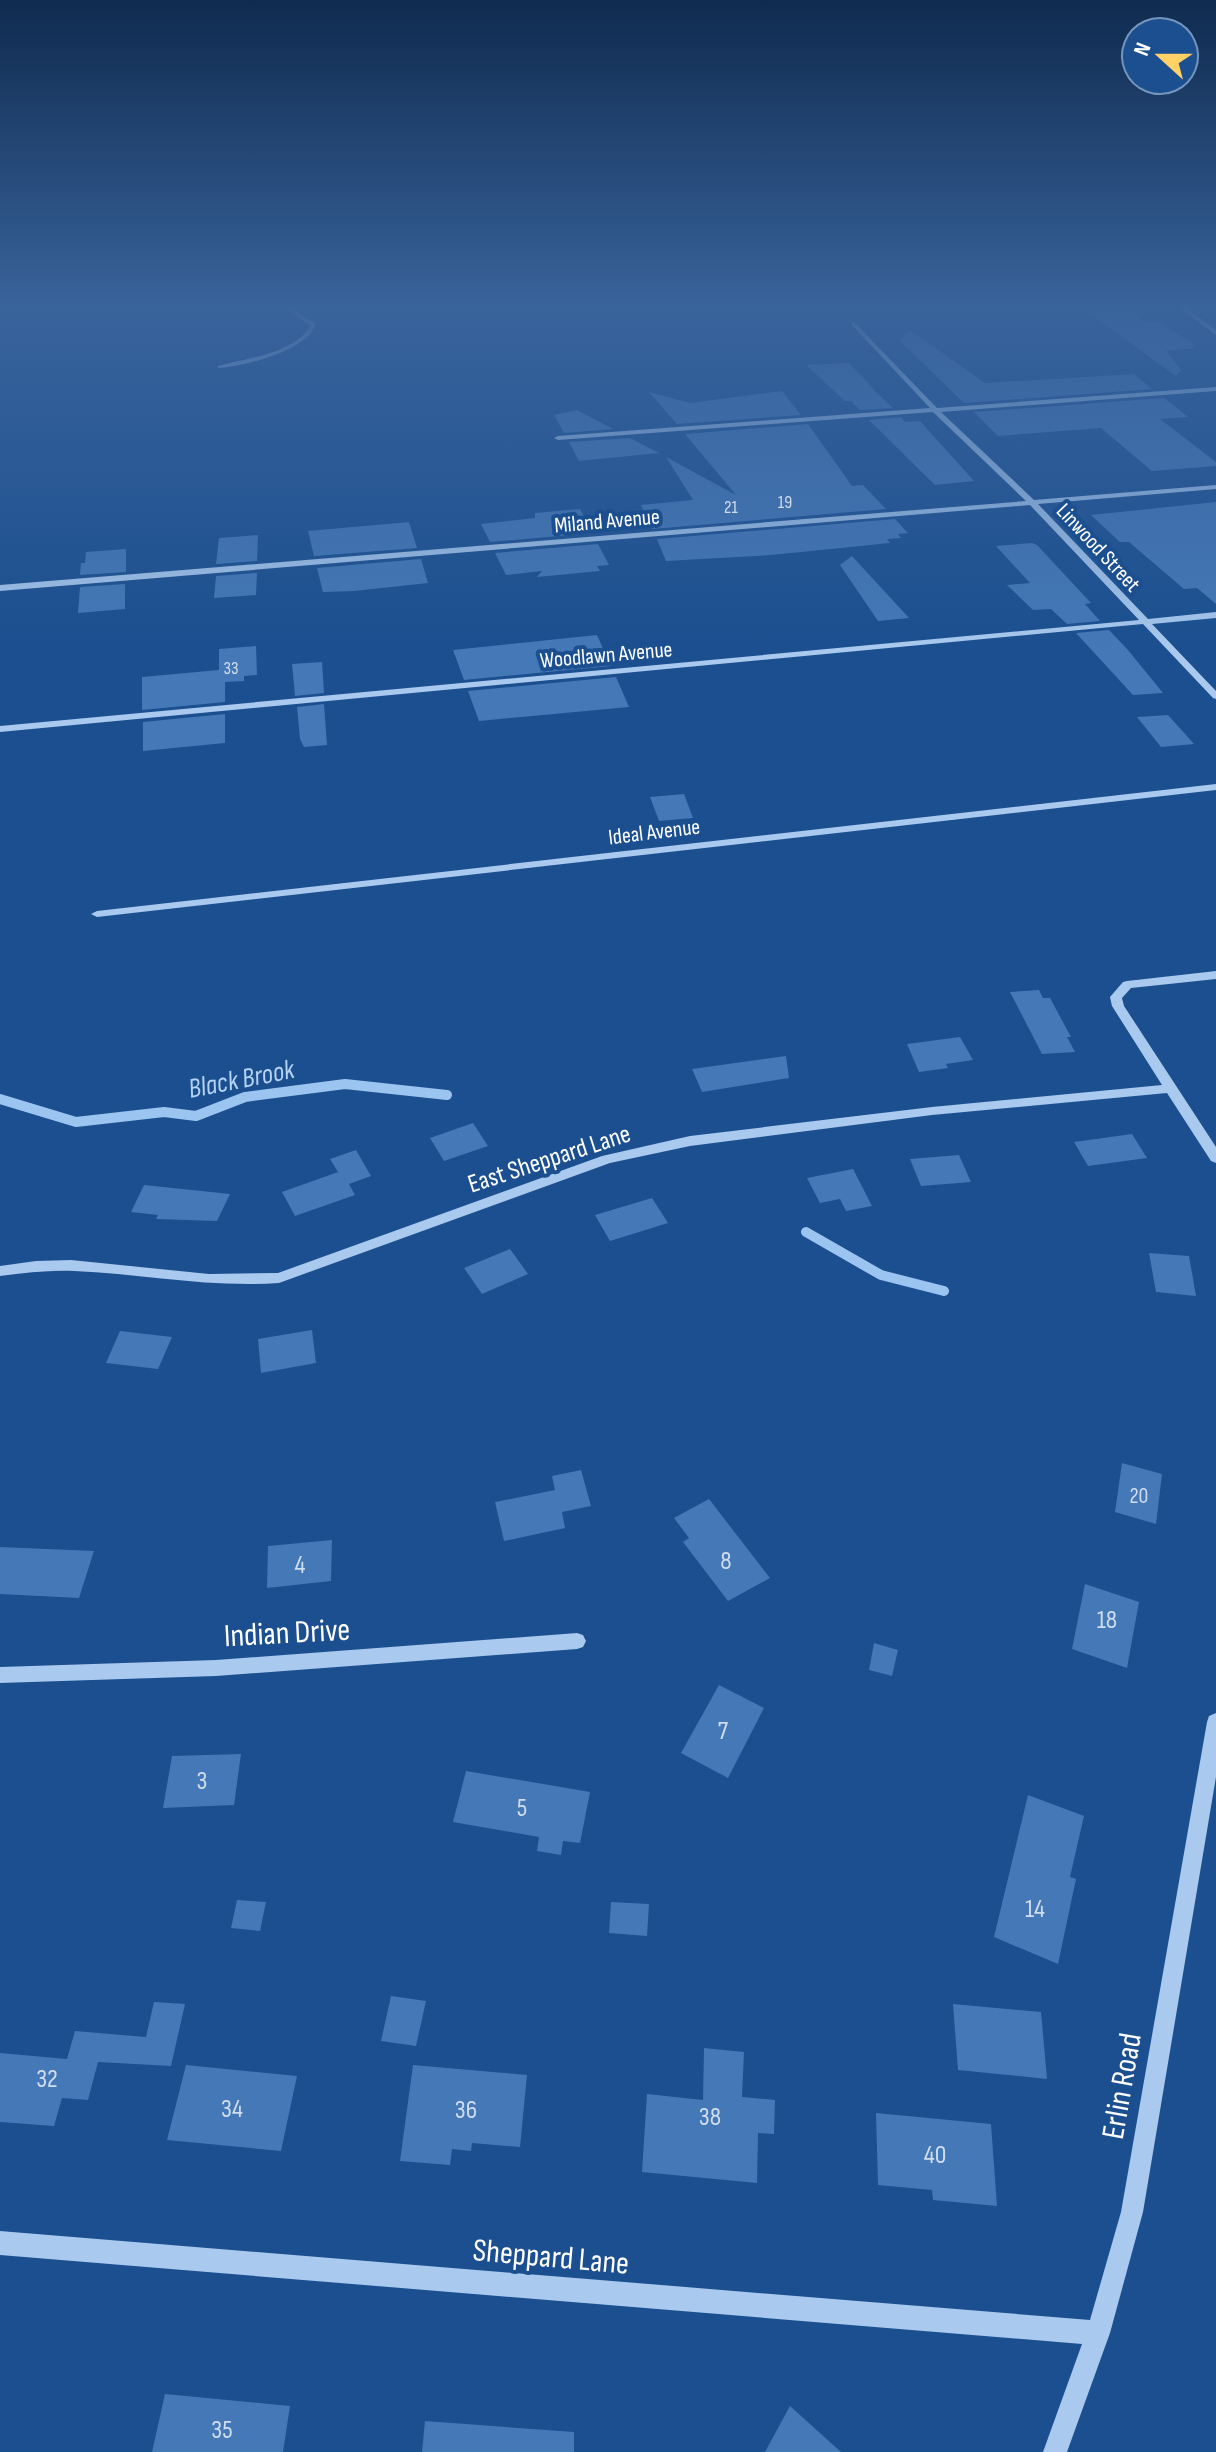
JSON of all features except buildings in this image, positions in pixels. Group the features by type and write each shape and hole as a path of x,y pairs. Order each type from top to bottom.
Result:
{"street":[{"path":"558,438 822,418"},
{"name":"Linwood Street","path":"944,418 1033,503 1216,696"},
{"name":"Miland Avenue","path":"0,588 1216,487"},
{"name":"Woodlawn Avenue","path":"0,729 1216,615"},
{"name":"Ideal Avenue","path":"97,914 1216,787"},
{"path":"1216,975 1127,985 1116,997 1118,1006 1216,1158"},
{"name":"East Sheppard Lane","path":"0,1271 33,1264 65,1263 237,1281 279,1278 607,1159 690,1141 932,1111 1171,1088"},
{"name":"Indian Drive","path":"0,1675 65,1675 373,1657 577,1641"},
{"name":"Erlin Road","path":"1055,2452 1098,2333 1132,2212 1216,1722"},
{"name":"Sheppard Lane","path":"0,2243 1098,2333"}],"waterway":[{"name":"Black Brook","path":"0,1099 76,1122 164,1112 196,1116 245,1097 345,1084 447,1095"},
{"name":"Black Brook","path":"806,1232 881,1275 944,1291"}]}
